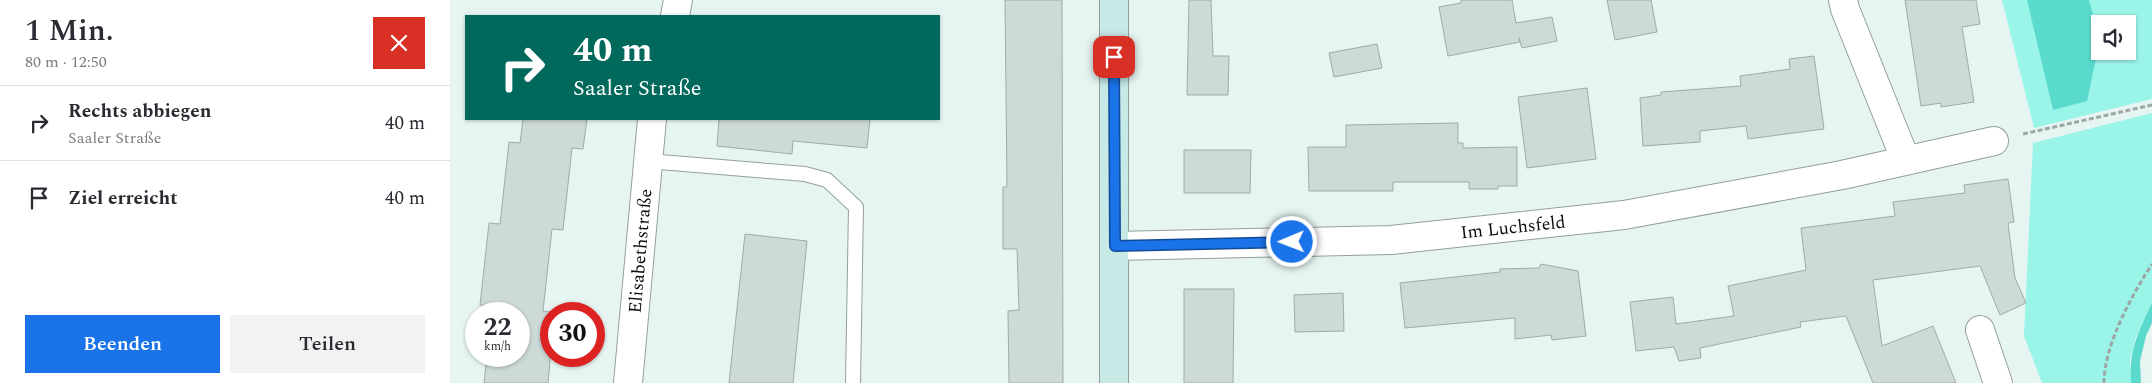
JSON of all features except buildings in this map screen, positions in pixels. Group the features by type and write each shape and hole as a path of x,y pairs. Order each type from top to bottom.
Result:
{"street":[{"path":"675,15 678,0"},
{"path":"1114,0 1114,383"},
{"path":"1843,0 1845,10 1906,161"},
{"name":"Elisabethstraße","path":"628,383 652,120"},
{"name":"Im Luchsfeld","path":"1115,246 1390,240 1624,215 1842,175 1994,141"},
{"path":"1980,330 1998,383"}],"lane":[{"path":"648,161 805,174 827,180 856,207 853,383"}],"path":[{"path":"1994,141 2152,104"},
{"path":"2104,383 2112,342 2135,290 2152,264"}],"shaded area":[{"path":"2002,0 2152,0 2152,99 2034,128"},
{"path":"2027,0 2089,0 2093,15 2091,15 2091,60 2096,60 2087,101 2053,110"},
{"path":"2152,113 2152,303 2136,337 2130,361 2131,383 2042,383 2024,336 2033,143"},
{"path":"2152,303 2152,323 2146,336 2140,361 2141,383 2131,383 2133,351"}],"route":[{"path":"1114,57 1115,246 1292,242"}]}
